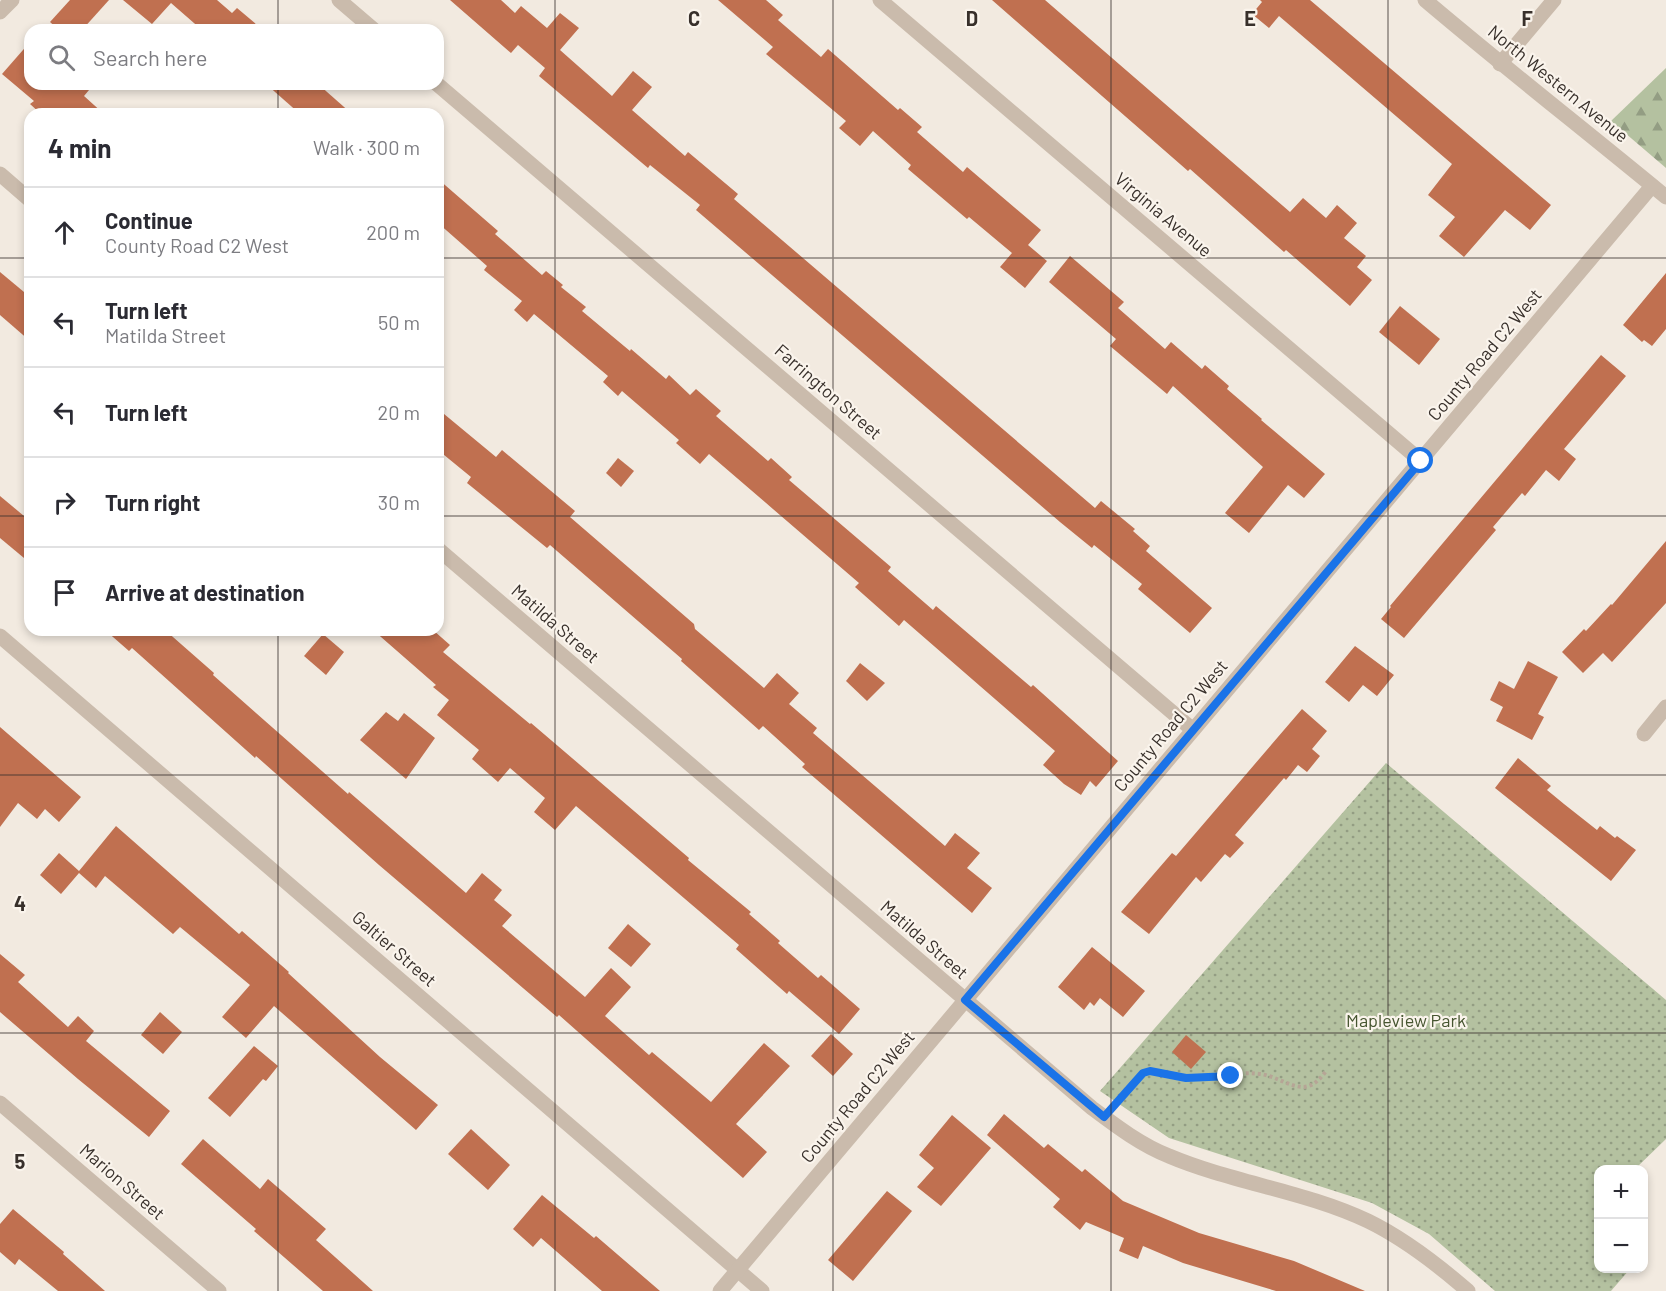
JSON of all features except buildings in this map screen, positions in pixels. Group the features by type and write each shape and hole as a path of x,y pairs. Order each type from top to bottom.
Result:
{"street":[{"path":"0,12 12,0"},
{"path":"339,0 367,24"},
{"name":"Virginia Avenue","path":"880,0 1421,461"},
{"name":"North Western Avenue","path":"1425,0 1500,64 1666,197"},
{"path":"1500,64 1554,0"},
{"name":"Farrington Street","path":"444,90 1193,730"},
{"path":"0,174 24,195"},
{"name":"County Road C2 West","path":"720,1291 1652,186"},
{"name":"Matilda Street","path":"444,554 965,1000 1104,1117 1129,1135 1167,1156 1366,1220 1403,1240 1468,1291"},
{"name":"Galtier Street","path":"0,636 762,1291"},
{"path":"1644,734 1666,707"},
{"name":"Marion Street","path":"0,1103 219,1291"}],"path":[{"path":"1104,1117 1138,1077 1150,1071 1196,1078 1261,1074 1276,1077 1288,1084 1307,1087 1321,1078 1326,1071"}],"green space":[{"path":"1666,68 1666,168 1611,121"},
{"name":"Mapleview Park","path":"1386,763 1666,1000 1666,1139 1639,1165 1594,1165 1594,1273 1627,1273 1611,1291 1495,1291 1429,1234 1372,1203 1169,1138 1100,1091"}],"route":[{"path":"1231,1076 1186,1078 1150,1071 1143,1073 1104,1117 965,1000 1421,461"}]}
